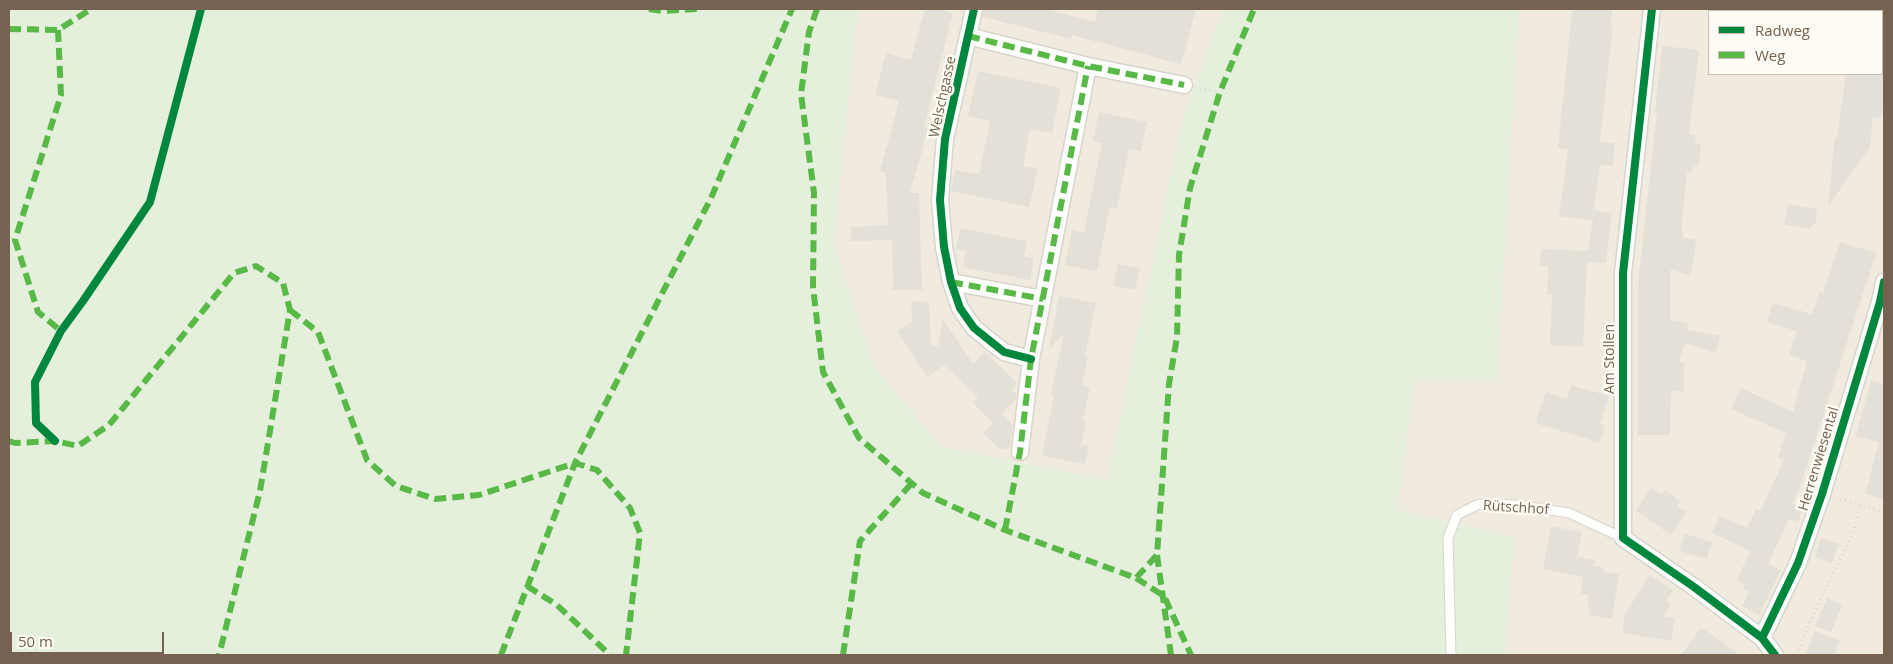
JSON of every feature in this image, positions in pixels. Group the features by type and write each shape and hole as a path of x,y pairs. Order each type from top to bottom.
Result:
{"street":[{"name":"Welschgasse","path":"974,9 946,139 940,200 944,246 951,282 960,308 974,328 1004,352 1031,359"},
{"name":"Am Stollen","path":"1623,538 1623,273 1652,9"},
{"path":"968,36 1088,66 1184,85"},
{"path":"1020,452 1031,359 1088,66"},
{"path":"951,282 1043,299"},
{"name":"Herrenwiesental","path":"1762,638 1798,563 1822,494 1880,302 1884,282"},
{"path":"1623,538 1694,587 1762,638 1775,655"}],"lane":[{"name":"Rütschhof","path":"1451,655 1448,538 1457,515 1479,504 1517,505 1569,512 1623,538"}],"path":[{"path":"1841,500 1884,512"},
{"path":"1796,655 1822,595 1853,532 1860,505"}],"shaded area":[{"path":"859,9 1223,9 1183,118 1107,480 942,447 874,367 834,243"},
{"path":"1519,9 1884,9 1884,655 1504,655 1515,538 1398,510 1414,381 1497,381"}],"green space":[{"path":"9,9 859,9 834,243 874,367 942,447 1107,480 1183,118 1223,9 1519,9 1497,381 1414,381 1398,510 1515,538 1504,655 9,655"}],"building":[{"path":"925,9 938,9 953,13 924,127 928,128 910,193 919,193 922,290 893,290 892,240 851,241 851,227 888,225 886,173 880,171 899,101 875,95 886,53 911,60"},
{"path":"984,9 1045,9 1095,22 1098,9 1196,9 1181,64 1072,35 1071,39 983,17"},
{"path":"1572,9 1612,9 1611,26 1613,26 1600,142 1615,143 1613,166 1600,165 1592,220 1559,216 1568,149 1558,148"},
{"path":"1662,46 1699,50 1689,134 1696,135 1695,143 1701,144 1699,165 1693,164 1692,173 1687,172 1681,232 1683,232 1683,238 1696,240 1690,275 1670,270 1670,320 1688,323 1687,330 1720,336 1716,353 1686,343 1684,346 1679,361 1684,363 1684,392 1671,391 1670,435 1638,435 1638,283 1657,112 1655,112"},
{"path":"978,71 1061,88 1052,133 1030,129 1023,166 1038,169 1029,207 951,191 955,170 979,174 990,121 968,116"},
{"path":"1884,74 1884,97 1881,118 1873,117 1870,147 1828,206 1835,138 1837,138 1846,75"},
{"path":"1099,112 1147,122 1141,151 1129,149 1117,209 1110,207 1097,271 1065,265 1072,230 1084,233 1102,143 1093,141"},
{"path":"1788,204 1817,209 1814,225 1809,229 1784,224"},
{"path":"1594,210 1612,213 1606,263 1587,262 1583,347 1550,345 1552,295 1547,295 1548,266 1540,266 1541,249 1588,251"},
{"path":"960,228 1027,241 1024,256 1034,258 1030,280 963,267 966,251 956,249"},
{"path":"1840,242 1876,253 1800,487 1792,504 1803,507 1798,522 1789,519 1768,564 1781,570 1759,615 1742,606 1749,592 1743,589 1745,584 1737,580 1750,551 1712,533 1720,516 1747,528 1756,509 1760,511 1784,460 1778,458 1786,433 1731,409 1741,388 1793,412 1807,361 1789,355 1797,331 1767,322 1773,303 1812,314 1819,292 1823,293"},
{"path":"1118,264 1140,268 1135,290 1113,286"},
{"path":"1059,296 1096,303 1085,356 1088,357 1082,385 1090,387 1083,421 1086,422 1081,445 1089,446 1085,464 1042,456 1054,395 1051,394 1064,333 1049,349"},
{"path":"911,301 929,302 931,345 938,346 943,319 973,364 985,352 1017,383 1011,390 1017,395 1016,399 1002,414 1013,425 1010,448 1000,449 983,433 993,423 973,403 978,397 944,365 927,377 897,331 912,321"},
{"path":"1871,380 1884,384 1884,499 1865,494 1879,442 1856,436"},
{"path":"1571,385 1609,396 1600,424 1605,425 1599,443 1536,423 1546,392 1567,399"},
{"path":"1651,488 1662,495 1665,490 1680,501 1677,506 1687,512 1671,535 1636,510"},
{"path":"1551,526 1582,532 1577,557 1595,560 1594,566 1604,568 1604,572 1619,574 1612,619 1589,615 1591,608 1587,607 1589,595 1581,593 1583,577 1543,569"},
{"path":"1685,534 1712,542 1707,559 1679,551"},
{"path":"1821,538 1839,544 1832,563 1815,558"},
{"path":"1650,575 1673,590 1666,601 1671,604 1663,616 1675,618 1671,641 1622,633 1625,614"},
{"path":"1827,598 1842,605 1831,632 1815,626"},
{"path":"1701,628 1708,632 1740,655 1681,655"},
{"path":"1815,631 1840,641 1834,655 1805,655"}],"marked path":[{"path":"9,29 58,30 91,9"},
{"path":"649,9 663,11 697,9"},
{"path":"501,655 575,463 711,198 792,9"},
{"path":"817,9 809,32 801,94 814,193 813,287 823,372 859,438 923,493 1005,530 1136,578 1157,555 1169,384 1177,337 1179,255 1190,188 1220,92 1254,9"},
{"path":"58,30 61,95 15,240 38,312 61,331"},
{"path":"968,36 1088,66 1184,85"},
{"path":"1005,530 1020,452 1031,359 1088,66"},
{"path":"9,441 15,443 55,441 78,446 109,425 234,273 256,266 283,283 290,310 260,491 219,655"},
{"path":"951,282 1043,299"},
{"path":"290,310 318,332 367,460 396,486 435,499 479,495 575,463 597,470 630,508 640,533 626,655"},
{"path":"843,655 860,541 912,483"},
{"path":"1157,555 1171,655"},
{"path":"1136,578 1164,596 1191,655"},
{"path":"527,586 557,605 610,655"}],"cycle path":[{"path":"55,441 36,423 35,382 61,331 150,202 201,9"},
{"path":"974,9 945,139 940,200 944,247 951,282 960,308 974,328 1004,352 1031,359"},
{"path":"1652,9 1623,273 1623,538 1694,587 1762,638 1775,655"},
{"path":"1762,638 1798,563 1822,494 1880,302 1884,282"}]}
